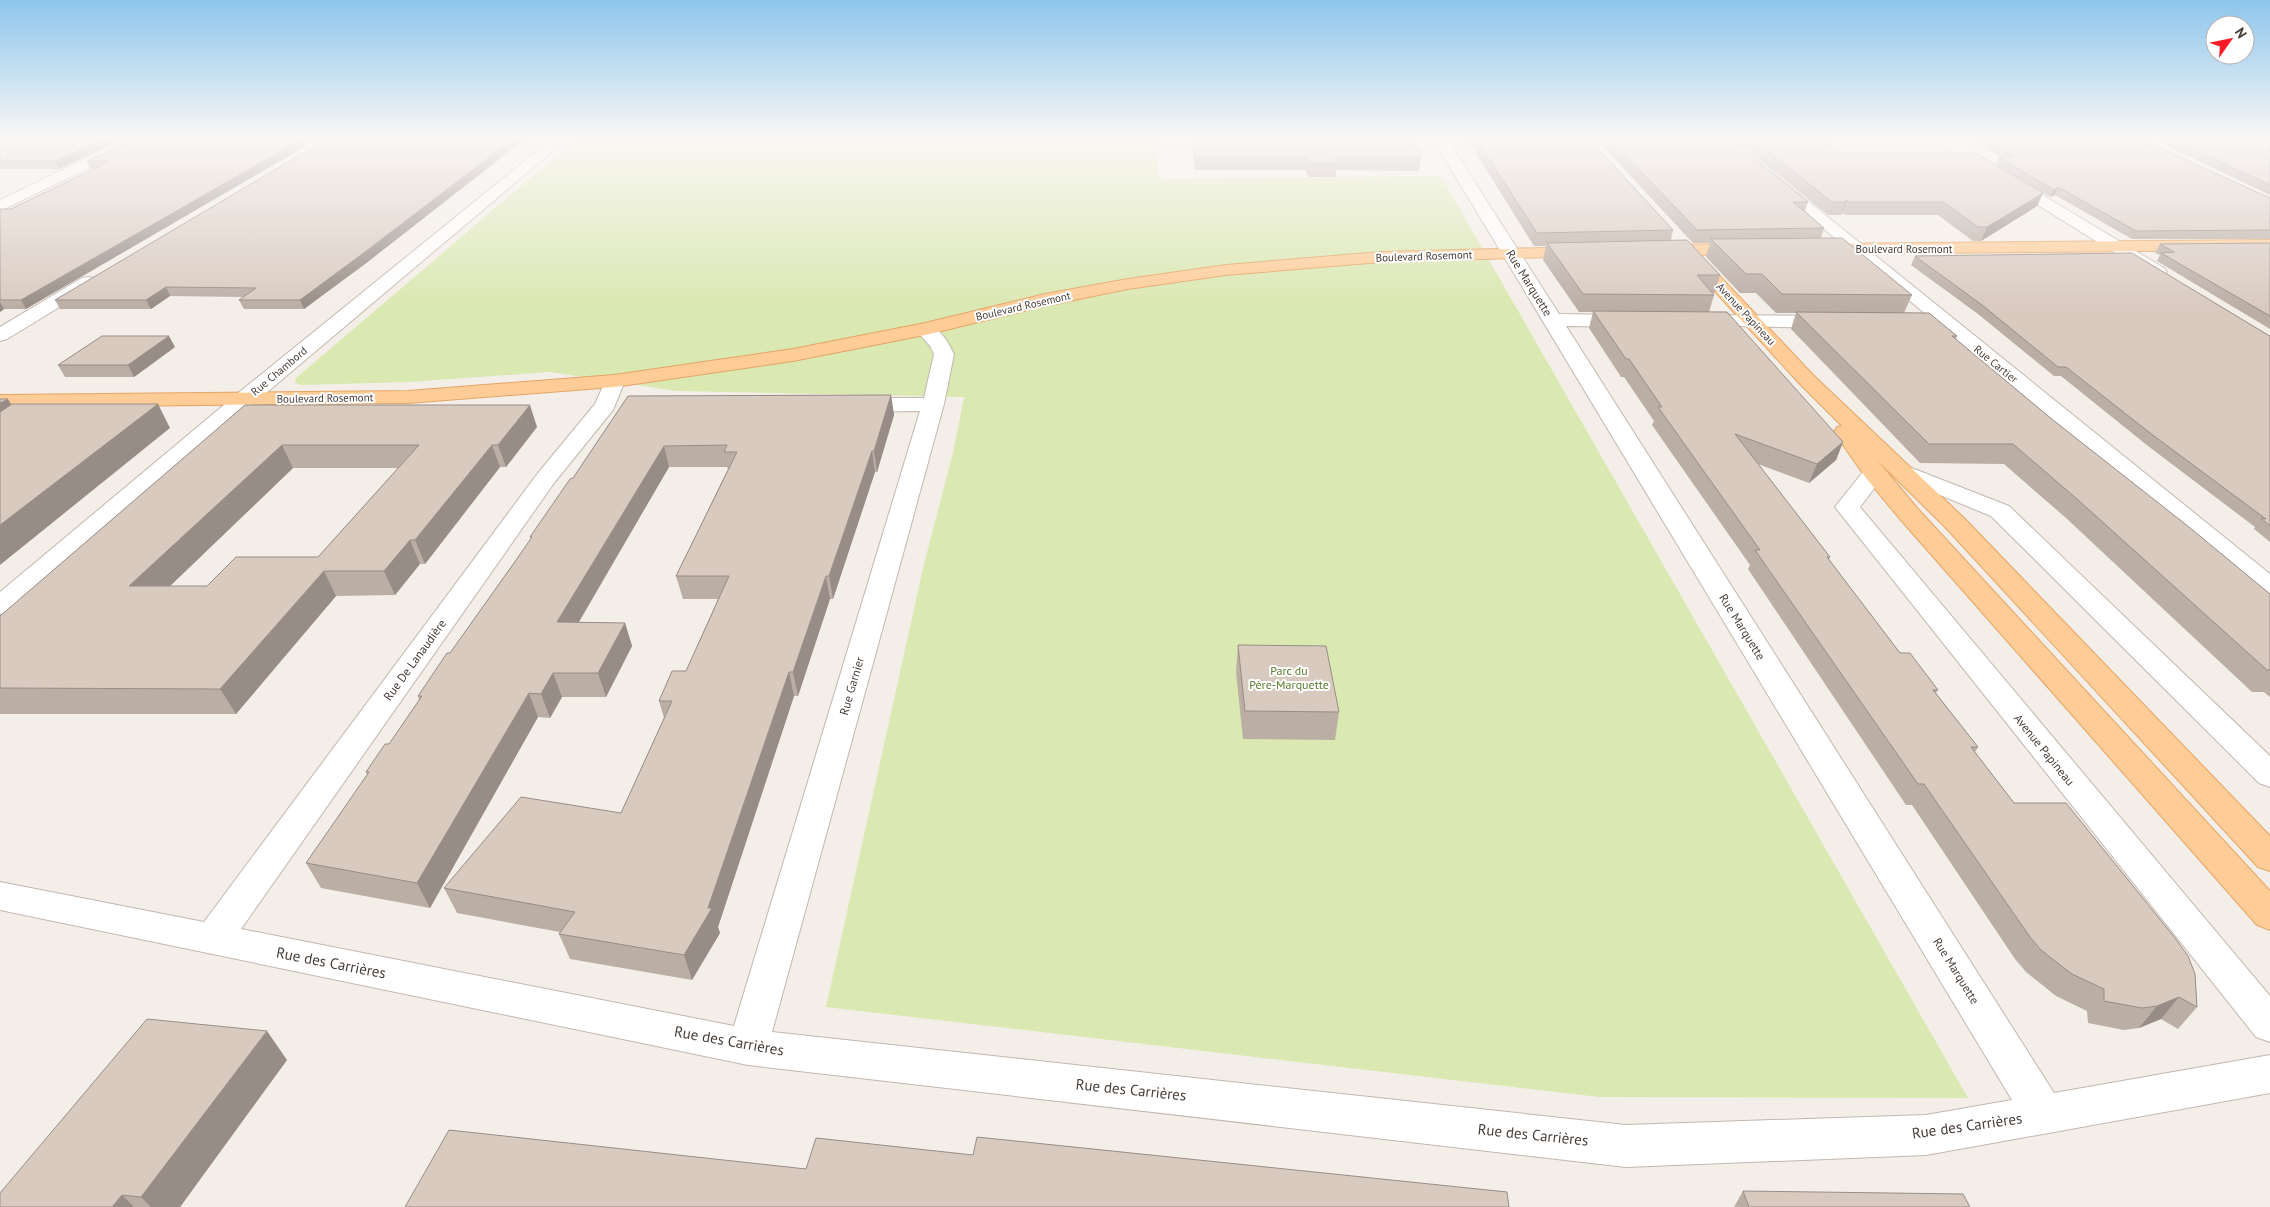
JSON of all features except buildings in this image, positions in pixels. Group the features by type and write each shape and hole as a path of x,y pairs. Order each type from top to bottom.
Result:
{"main road":[{"path":"1644,250 1681,243 1761,249"},
{"name":"Avenue Papineau","path":"1681,243 1889,472 2270,915"},
{"name":"Boulevard Rosemont","path":"1801,249 2270,245"},
{"name":"Boulevard Rosemont","path":"0,401 608,394 793,354 925,329 1045,300 1128,284 1226,270 1381,256 1598,252"},
{"name":"Avenue Papineau","path":"1806,379 1889,472 1956,524 2270,858"}],"street":[{"path":"0,206 22,195"},
{"name":"Rue Chambord","path":"0,606 245,399 492,195"},
{"name":"Rue Marquette","path":"1475,195 2044,1114"},
{"name":"Rue Cartier","path":"1791,195 2270,587"},
{"path":"2031,195 2176,282"},
{"path":"0,335 105,273"},
{"path":"1552,320 1642,321"},
{"path":"1678,321 1846,322"},
{"path":"1919,322 1944,322"},
{"name":"Rue Garnier","path":"748,1047 933,404 944,354 939,344 925,329"},
{"name":"Rue De Lanaudière","path":"213,939 608,394"},
{"path":"839,405 933,404"},
{"name":"Avenue Papineau","path":"2270,775 2000,511 1889,472 1847,507 2270,1025"},
{"name":"Rue des Carrières","path":"0,896 748,1047 1626,1146 1926,1135 2270,1074"}],"green space":[{"name":"Parc du Père-Marquette","path":"510,195 1452,195 1968,1098 1599,1097 826,1007 924,564 953,453 964,397 677,391 550,372 410,382 302,385 295,383 296,378"}]}
